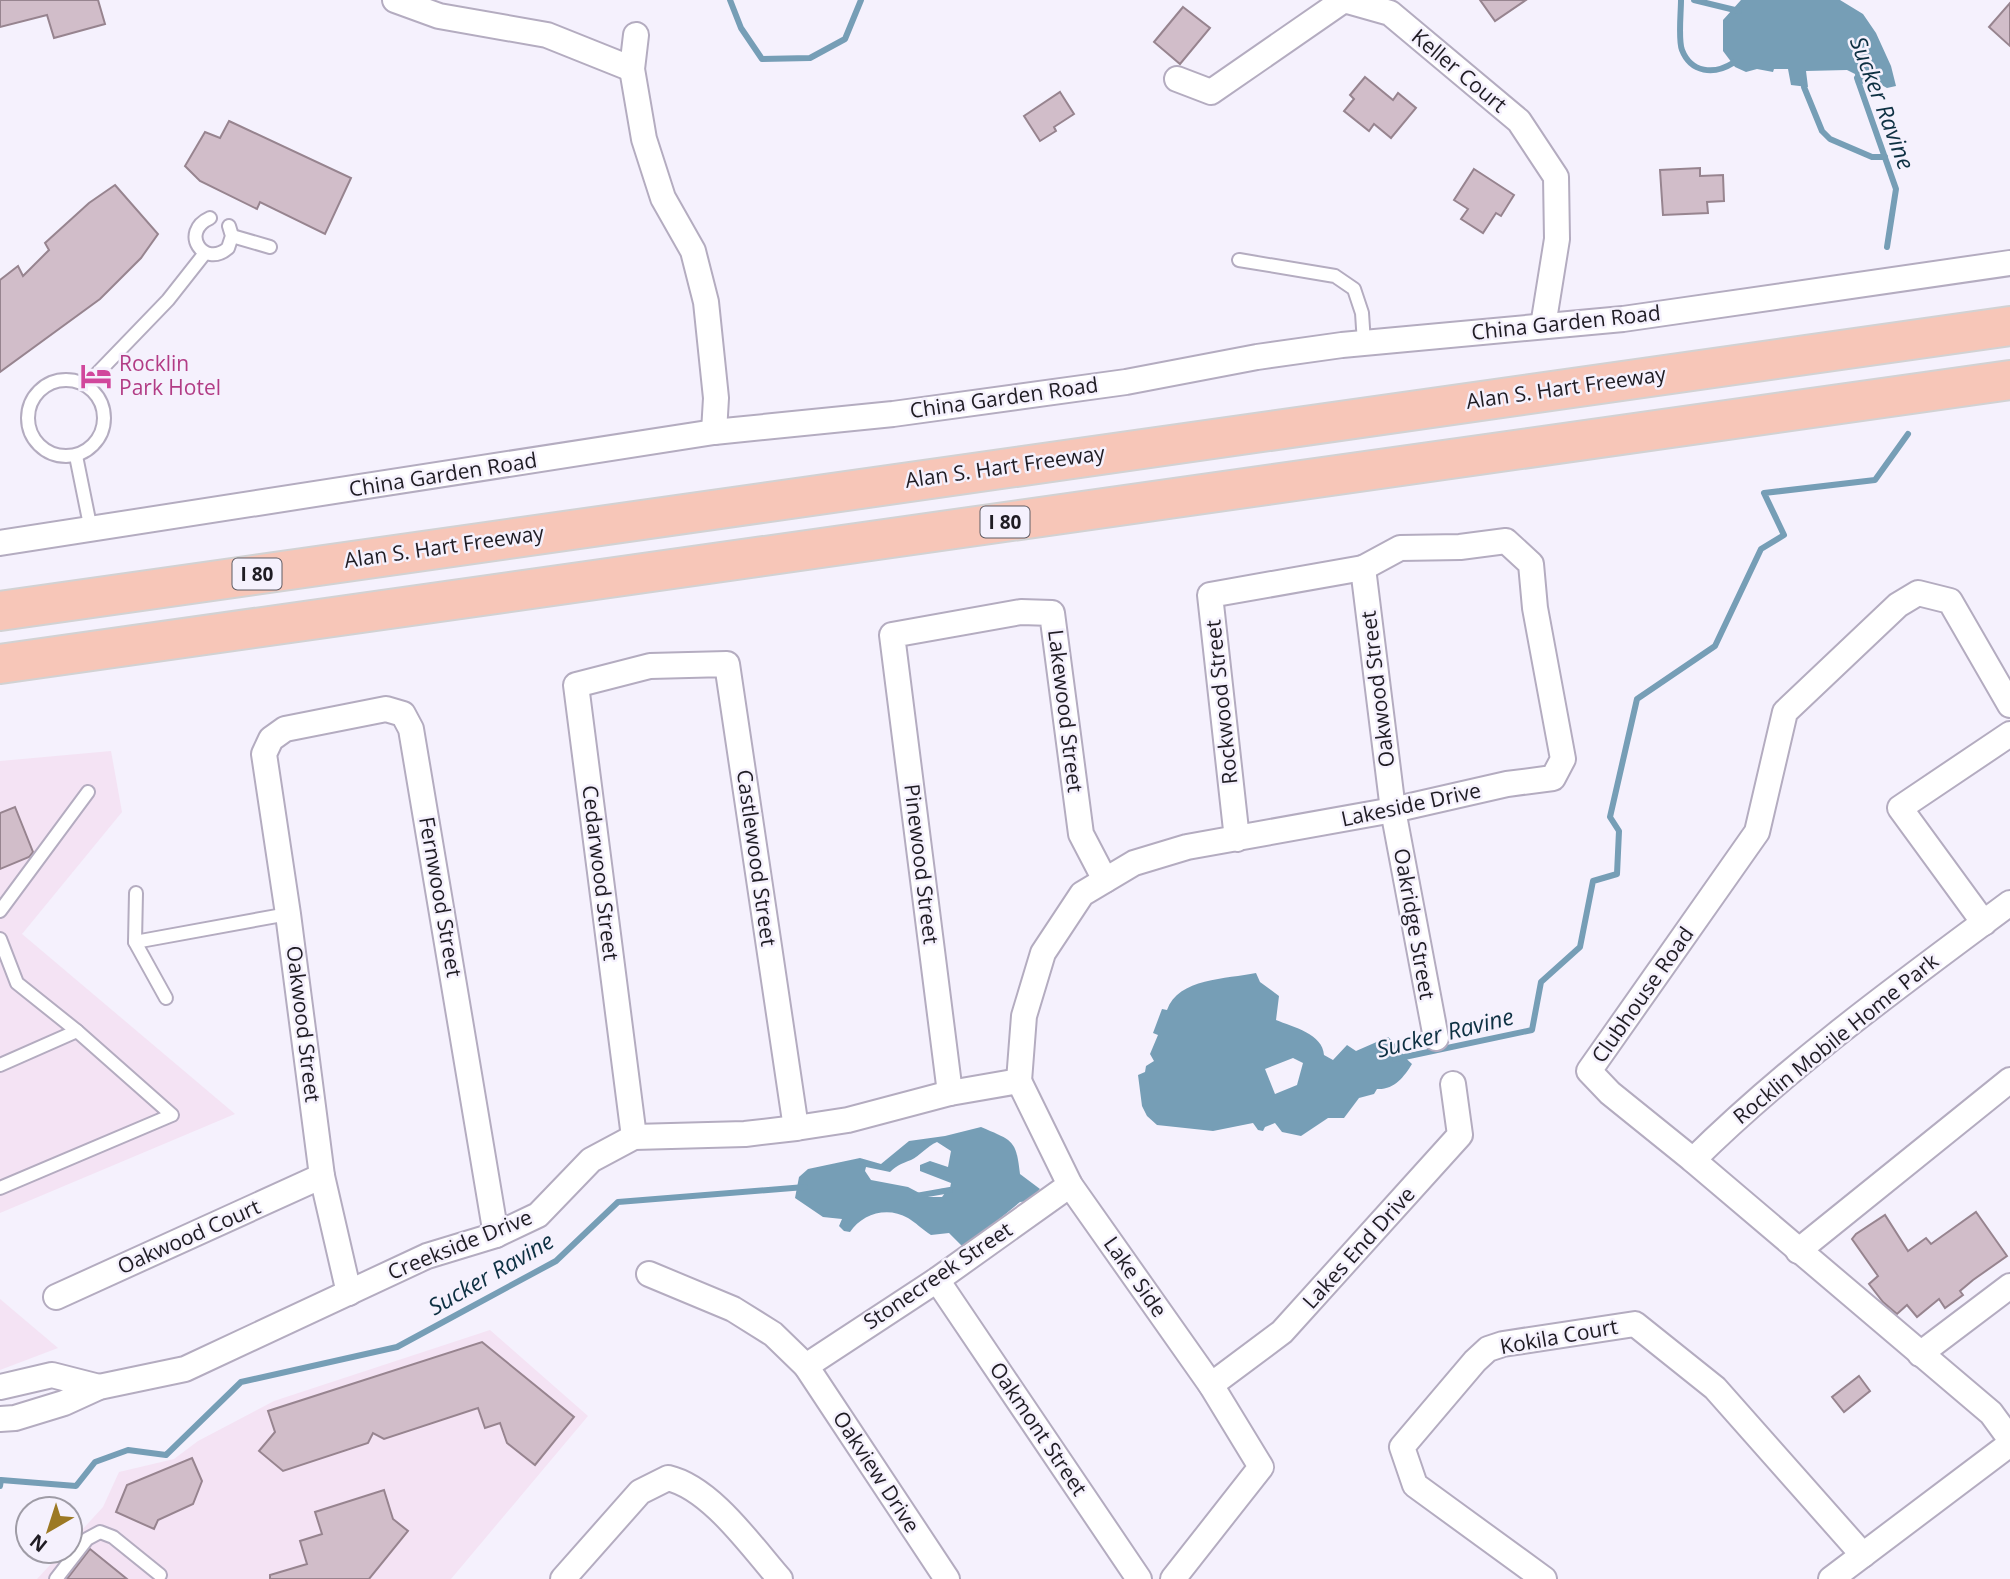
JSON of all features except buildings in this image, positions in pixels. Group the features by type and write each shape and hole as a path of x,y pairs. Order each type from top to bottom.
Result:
{"highway":[{"name":"Alan S. Hart Freeway","path":"0,611 2010,326"},
{"name":"I 80","path":"0,664 2010,380"}],"street":[{"path":"395,0 439,16 547,35 632,69"},
{"name":"Keller Court","path":"1177,79 1211,92 1344,0 1390,13 1519,121 1556,177 1557,239 1543,326"},
{"path":"636,35 632,69 644,139 663,198 693,251 706,302 716,398 714,432"},
{"name":"China Garden Road","path":"0,543 714,432 948,406 1126,382 1257,357 1364,343 1623,319 2010,263"},
{"name":"Lakeside Drive","path":"1018,1081 1024,1016 1043,953 1082,894 1134,863 1187,848 1393,810 1507,784 1553,778 1563,759 1535,608 1531,564 1506,541 1460,547 1400,548 1363,568"},
{"name":"Oakwood Street","path":"1363,568 1393,810"},
{"name":"Rockwood Street","path":"1237,839 1210,595 1363,568"},
{"name":"Clubhouse Road","path":"2010,705 1950,601 1918,593 1898,605 1785,712 1758,832 1589,1071 1610,1093 1991,1413 2010,1441"},
{"name":"Lakewood Street","path":"892,635 1021,612 1052,613 1081,834 1105,880"},
{"name":"Pinewood Street","path":"892,635 950,1093"},
{"name":"Castlewood Street","path":"650,666 727,664 796,1128"},
{"name":"Cedarwood Street","path":"634,1136 576,685 650,666"},
{"name":"Fernwood Street","path":"264,754 271,739 285,729 386,709 403,714 411,729 496,1235"},
{"path":"1984,923 1900,808 2010,734"},
{"name":"Oakwood Street","path":"264,754 289,914 322,1177 349,1293"},
{"name":"Oakridge Street","path":"1393,810 1436,1038"},
{"name":"Rocklin Mobile Home Park","path":"1693,1160 1739,1114 1801,1063 2010,904"},
{"path":"1798,1251 2010,1080"},
{"name":"Creekside Drive","path":"0,1419 15,1418 64,1403 99,1387 185,1369 427,1256 496,1235 538,1215 591,1160 634,1136 745,1134 796,1128 848,1120 950,1093 1018,1081"},
{"name":"Lake Side","path":"1018,1081 1070,1185 1211,1385 1261,1467 1173,1579"},
{"name":"Lakes End Drive","path":"1211,1385 1282,1332 1460,1135 1453,1084"},
{"name":"Oakwood Court","path":"55,1297 322,1177"},
{"name":"Stonecreek Street","path":"806,1366 937,1280 1070,1185"},
{"name":"Oakview Drive","path":"649,1274 733,1309 773,1334 806,1366 947,1579"},
{"name":"Oakmont Street","path":"937,1280 1139,1579"},
{"path":"1920,1354 2010,1286"},
{"name":"Kokila Court","path":"1545,1579 1415,1485 1402,1447 1488,1349 1503,1344 1635,1324 1715,1388 1863,1555"},
{"name":"Creekside Drive","path":"0,1387 51,1375 99,1387"},
{"path":"1831,1579 2010,1441"},
{"path":"564,1579 640,1492 668,1478 682,1481 699,1492 780,1579"}],"lane":[{"path":"210,218 201,223 195,233 197,244 205,253 211,255 224,252 232,242 231,231 270,247"},
{"path":"86,385 168,300 205,253"},
{"path":"1238,260 1335,276 1353,289 1362,313 1364,343"},
{"path":"57,380 72,380 86,385 98,395 104,409 105,424 100,438 90,450 76,456 61,457 46,452 35,442 29,428 28,412 33,398 43,387 57,380"},
{"path":"76,456 91,530"},
{"path":"0,911 89,792"},
{"path":"136,893 135,942 166,998"},
{"path":"135,942 289,914"},
{"path":"0,939 17,983 77,1031 172,1115 0,1188"},
{"path":"0,1065 77,1031"},
{"path":"56,1579 86,1539 100,1532 113,1537 160,1575"}],"shaded area":[{"path":"111,751 122,812 22,934 235,1114 0,1213 0,761"},
{"path":"0,1299 58,1348 0,1370"},
{"path":"490,1330 588,1416 451,1579 37,1579 50,1565 84,1565 84,1528 103,1507 119,1472 174,1459 198,1441 274,1401"}],"water":[{"path":"1741,0 1840,0 1863,14 1876,33 1891,66 1896,86 1887,88 1878,83 1856,84 1855,74 1847,70 1806,71 1808,87 1791,85 1788,69 1774,69 1773,72 1757,69 1746,72 1735,67 1723,51 1723,20"},
{"path":"1256,973 1260,982 1279,996 1276,1020 1313,1037 1324,1055 1333,1060 1347,1045 1356,1051 1388,1037 1412,1064 1393,1085 1359,1098 1344,1118 1328,1118 1301,1136 1282,1132 1275,1123 1265,1127 1263,1131 1258,1130 1253,1123 1213,1131 1157,1125 1147,1116 1142,1106 1138,1075 1145,1072 1146,1066 1154,1061 1150,1054 1158,1035 1153,1033 1162,1009 1167,1010 1173,999 1192,986","holes":["1293,1058 1303,1063 1297,1085 1275,1094 1265,1069"]},
{"path":"981,1127 1006,1139 1017,1154 1020,1174 1040,1189 1030,1201 1020,1202 964,1248 949,1233 931,1235 900,1214 884,1212 868,1216 850,1232 844,1231 839,1226 842,1219 823,1217 795,1198 799,1177 808,1169 860,1158 881,1164 909,1141","holes":["937,1142 951,1151 948,1167 930,1161 920,1165 920,1171 951,1183 950,1188 940,1189 945,1193 942,1197 927,1197 908,1187 871,1180 865,1171 866,1167 890,1172"]}],"waterway":[{"path":"730,0 741,28 762,59 810,58 845,39 861,0"},
{"path":"1681,0 1680,40 1686,58 1704,70 1718,69 1733,63"},
{"name":"Sucker Ravine","path":"1694,0 1739,11"},
{"name":"Sucker Ravine","path":"1857,78 1896,189 1887,247"},
{"path":"1804,87 1822,131 1830,139 1872,157 1885,157"},
{"name":"Sucker Ravine","path":"1395,1059 1532,1030 1541,982 1580,947 1593,881 1617,874 1619,831 1610,817 1637,699 1715,646 1761,549 1784,535 1764,493 1875,480 1908,434"},
{"name":"Sucker Ravine","path":"0,1486 1,1480 76,1486 95,1462 128,1450 166,1455 241,1382 397,1347 556,1261 618,1202 805,1187"},
{"name":"Sucker Ravine","path":"916,1196 950,1190"}],"place":[{"name":"Rocklin Park Hotel","path":"96,376"}]}
